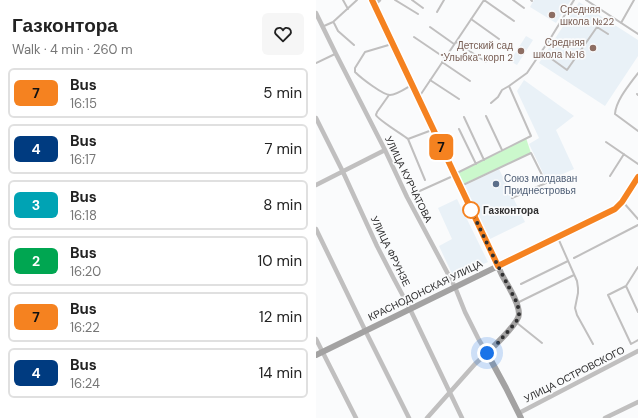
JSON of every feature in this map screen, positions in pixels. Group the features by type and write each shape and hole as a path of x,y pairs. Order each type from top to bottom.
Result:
{"street":[{"path":"375,1 418,98 459,186 517,303 519,311 519,316 516,322 497,344 475,364 427,418"},
{"name":"УЛИЦА КУРЧАТОВА","path":"316,13 385,150 406,197 487,353"},
{"name":"УЛИЦА ФРУНЗЕ","path":"316,118 462,418"},
{"path":"316,185 385,150"},
{"name":"КРАСНОДОНСКАЯ УЛИЦА","path":"316,355 615,209 622,202 638,177"},
{"path":"316,229 409,418"},
{"path":"316,339 356,418"},
{"name":"УЛИЦА ОСТРОВСКОГО","path":"520,416 638,351"},
{"path":"487,353 520,416"},
{"path":"605,418 638,402"}],"lane":[{"path":"343,0 348,9"},
{"path":"323,27 333,22 358,0"},
{"path":"396,0 418,14"},
{"path":"412,0 423,8"},
{"path":"437,12 444,0"},
{"path":"418,98 484,0 514,21"},
{"path":"513,0 524,8"},
{"path":"491,103 498,97 502,90 527,73 542,52 574,0"},
{"path":"586,0 638,34"},
{"path":"620,23 634,0"},
{"path":"471,19 499,39"},
{"path":"333,22 338,31 354,46"},
{"path":"430,27 486,62"},
{"path":"542,52 567,70 597,27 608,34"},
{"path":"414,37 445,58"},
{"path":"393,43 365,52 355,68 355,72 383,93 389,95 412,85"},
{"path":"316,63 336,54"},
{"path":"442,62 470,81"},
{"path":"638,73 618,103 615,114 638,131"},
{"path":"430,80 459,99"},
{"path":"413,194 531,136 509,86"},
{"path":"389,95 377,112 377,116 408,139 425,180"},
{"path":"486,116 502,150"},
{"path":"464,117 484,160"},
{"path":"459,129 476,164"},
{"path":"408,139 433,130"},
{"path":"606,142 638,164"},
{"path":"459,186 531,153 546,183 512,198"},
{"path":"610,176 624,154"},
{"path":"622,202 638,219"},
{"path":"574,258 638,225"},
{"path":"557,237 578,288 575,308 577,315 593,344"},
{"path":"521,284 568,262"},
{"path":"638,267 626,286 608,295 631,344 638,340"},
{"path":"517,303 574,276"},
{"path":"626,286 638,312"},
{"path":"516,322 542,343"}],"shaded area":[{"name":"Средняя школа №22","path":"534,0 571,0 556,23 530,7"},
{"name":"Средняя школа №16","path":"579,2 638,40 638,56 605,106 539,63"},
{"name":"Детский сад \"Улыбка\" корп 2","path":"526,36 533,40 517,65 510,61"},
{"path":"524,80 574,116 556,130 574,169 547,181 529,144 539,138 517,91"},
{"path":"499,169 525,222 490,239 464,186"},
{"path":"457,199 488,262 454,278 439,246 452,239 438,208"}],"green space":[{"path":"526,138 531,153 459,186 454,175"}],"bus line":[{"name":"7","path":"372,0 498,266 615,209 622,202 638,177"}],"place":[{"name":"Средняя школа №22","path":"552,15"},
{"name":"Средняя школа №16","path":"593,48"},
{"name":"Детский сад \"Улыбка\" корп 2","path":"521,51"},
{"name":"Союз молдаван Приднестровья","path":"496,184"},
{"name":"Газконтора","path":"471,210"}],"route":[{"path":"471,210 517,303 519,311 519,316 516,322 487,353"}]}
